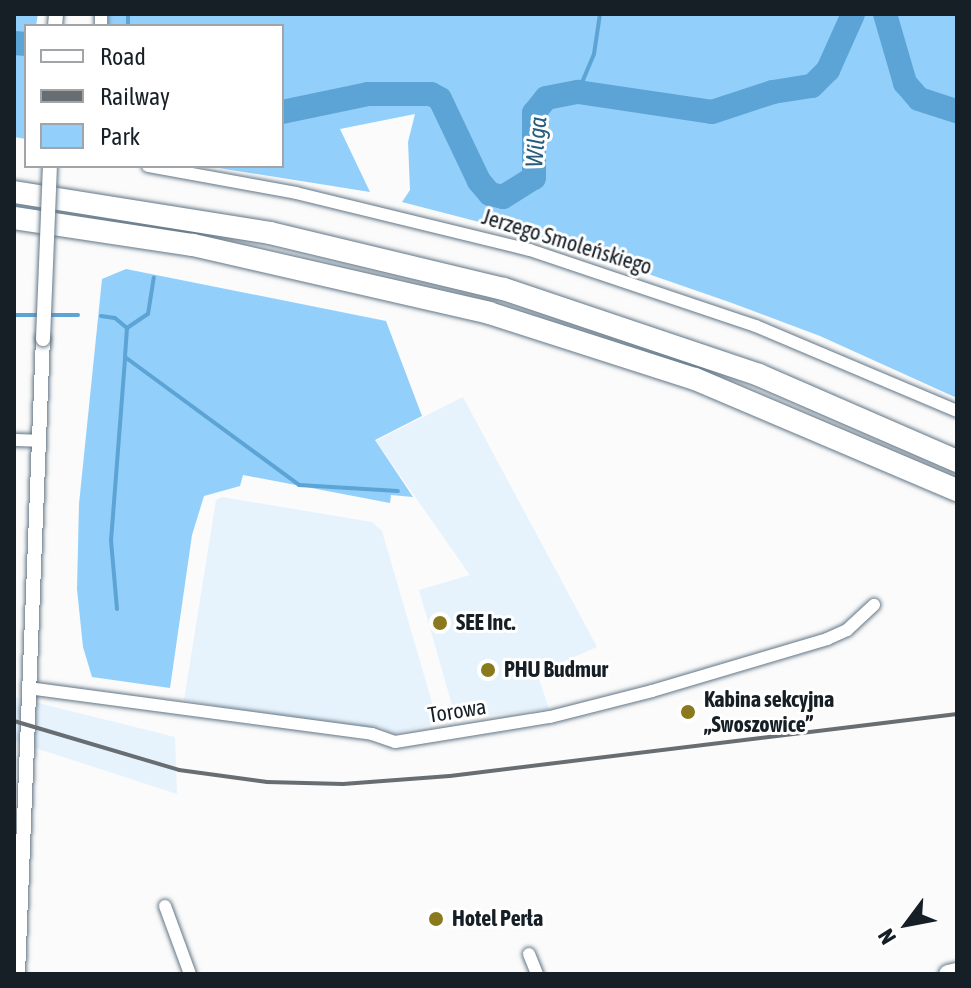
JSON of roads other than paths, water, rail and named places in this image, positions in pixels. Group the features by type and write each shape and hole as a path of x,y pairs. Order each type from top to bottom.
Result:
{"highway":[{"path":"14,192 270,233 504,289 759,375 957,461"},
{"path":"14,218 193,245 489,313 695,379 957,490"}],"main road":[{"path":"948,974 957,972"}],"street":[{"path":"18,974 16,898 50,168"},
{"name":"Jerzego Smoleńskiego","path":"158,168 444,226 530,250 756,326 957,411"},
{"path":"14,440 39,441"},
{"name":"Torowa","path":"28,688 372,734 395,742 550,717 652,691 827,639 847,630 874,605"},
{"path":"165,906 190,974"},
{"path":"529,954 537,974"}],"waterway":[{"path":"128,14 128,24"},
{"path":"578,92 594,54 600,14"},
{"name":"Wilga","path":"284,112 368,94 431,94 440,99 479,181 490,194 503,197 534,178 534,113 546,98 578,92 712,112 773,92 812,86 828,70 853,14"},
{"name":"Wilga","path":"885,14 905,83 919,99 957,111"},
{"name":"Wilga","path":"14,43 24,44"},
{"path":"127,328 148,314 154,277"},
{"path":"14,315 40,315"},
{"path":"49,315 78,315"},
{"path":"101,316 115,318 127,328 125,357 299,485 398,491"},
{"path":"117,609 111,541 125,357"}],"railway":[{"path":"14,721 179,770 267,782 343,784 450,776 957,714"}],"place":[{"name":"SEE Inc.","path":"440,623"},
{"name":"PHU Budmur","path":"488,670"},
{"name":"Kabina sekcyjna „Swoszowice”","path":"688,712"},
{"name":"Hotel Perła","path":"436,919"}]}
